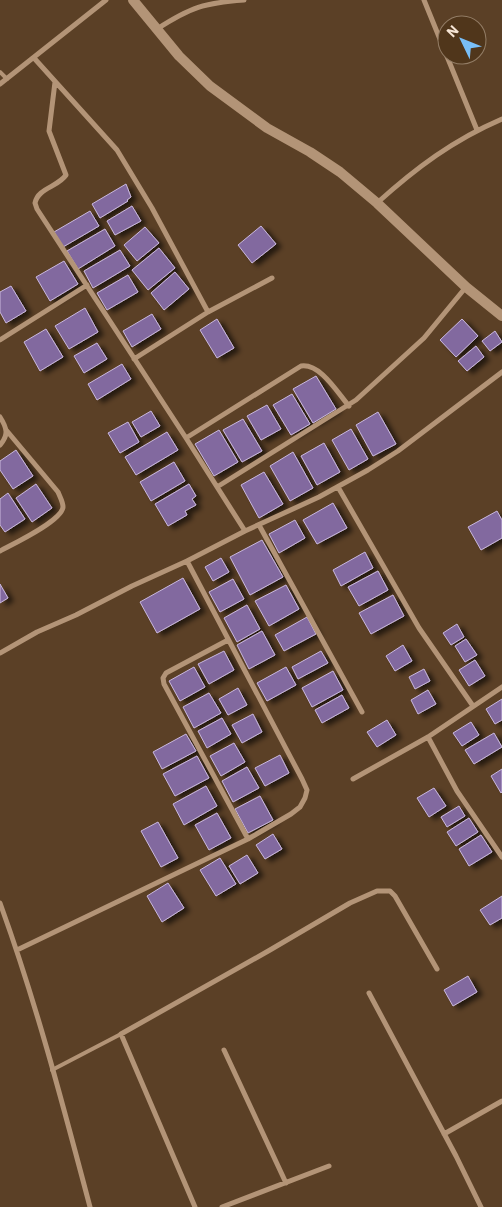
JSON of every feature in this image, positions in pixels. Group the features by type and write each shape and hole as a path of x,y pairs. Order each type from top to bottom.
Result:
{"street":[{"path":"0,84 106,0"},
{"path":"133,0 179,56 210,86 267,128 310,152 340,172 377,203 466,287 502,316"},
{"path":"157,29 183,12 203,5 244,0"},
{"path":"424,0 477,130"},
{"path":"34,58 117,150 152,208 208,312"},
{"path":"55,82 49,131 66,175 38,196 35,203 244,531"},
{"path":"377,203 430,158 477,130 502,119"},
{"path":"134,359 208,312 272,278"},
{"path":"0,340 87,285"},
{"path":"217,486 348,406 380,380 424,338 466,287"},
{"path":"186,438 301,366 307,365 320,372 348,406"},
{"path":"0,653 37,632 76,615 244,531 338,487 398,451 502,372"},
{"path":"0,417 7,431 58,492 63,509 59,516 51,522 0,551"},
{"path":"0,446 6,438 7,431"},
{"path":"338,487 419,628 472,706"},
{"path":"259,525 362,712"},
{"path":"17,950 248,839 300,807 305,798 307,790 187,561"},
{"path":"228,640 166,672 163,678 164,684 248,839"},
{"path":"353,779 428,737 502,686"},
{"path":"428,737 457,791 502,856"},
{"path":"195,1207 121,1034 350,903 377,891 390,891 395,896 437,970"},
{"path":"0,902 17,950 90,1207"},
{"path":"369,993 481,1207"},
{"path":"224,1050 286,1182"},
{"path":"444,1134 502,1101"},
{"path":"222,1207 329,1166"}],"lane":[{"path":"0,72 7,80"},
{"path":"52,1070 121,1034"}],"building":[{"path":"126,184 131,197 128,201 100,218 92,204"},
{"path":"132,206 141,221 115,235 107,221"},
{"path":"90,211 99,226 63,247 54,232"},
{"path":"261,226 276,244 252,263 238,245"},
{"path":"145,227 159,243 137,261 124,245"},
{"path":"105,229 115,246 78,269 67,251"},
{"path":"159,248 175,268 148,290 132,270"},
{"path":"120,250 130,266 93,288 84,271"},
{"path":"64,261 78,284 50,301 36,277"},
{"path":"175,272 189,289 164,310 151,293"},
{"path":"128,275 138,292 107,310 97,293"},
{"path":"11,286 26,311 6,323 0,312 0,292"},
{"path":"85,308 98,332 69,349 55,326"},
{"path":"152,314 161,329 132,347 123,331"},
{"path":"217,319 234,348 217,358 200,330"},
{"path":"462,319 478,336 456,357 440,340"},
{"path":"46,329 63,357 40,371 24,342"},
{"path":"495,331 502,342 490,351 482,341"},
{"path":"97,343 107,359 84,373 74,356"},
{"path":"476,346 484,357 467,371 458,361"},
{"path":"122,364 131,379 97,400 88,384"},
{"path":"316,376 336,409 313,423 293,389"},
{"path":"292,394 310,424 291,435 273,405"},
{"path":"267,405 281,429 261,440 247,416"},
{"path":"151,411 160,426 141,437 132,422"},
{"path":"378,412 396,444 373,456 356,425"},
{"path":"243,419 262,451 242,462 223,430"},
{"path":"128,422 139,442 120,453 108,433"},
{"path":"351,429 368,459 349,470 332,440"},
{"path":"219,430 238,462 214,476 195,444"},
{"path":"167,432 178,450 136,475 125,457"},
{"path":"324,443 340,472 317,485 301,456"},
{"path":"16,450 33,476 13,489 0,470 0,461"},
{"path":"293,452 313,488 290,501 270,466"},
{"path":"174,462 185,481 151,501 140,482"},
{"path":"264,472 283,504 259,518 241,485"},
{"path":"36,484 52,508 32,522 16,498"},
{"path":"189,484 196,496 192,499 196,505 185,511 187,515 168,526 155,504"},
{"path":"8,493 25,519 5,532 0,525 0,499"},
{"path":"333,503 347,528 317,544 303,520"},
{"path":"497,511 502,520 502,538 481,550 468,527"},
{"path":"295,520 305,538 279,553 269,534"},
{"path":"262,540 283,577 250,595 230,557"},
{"path":"365,552 373,568 341,586 333,570"},
{"path":"221,558 229,572 213,581 205,567"},
{"path":"378,571 388,590 359,606 348,587"},
{"path":"183,578 200,609 157,633 140,602"},
{"path":"233,579 244,599 220,612 209,592"},
{"path":"0,584 8,598 0,603"},
{"path":"286,585 299,609 269,626 255,601"},
{"path":"393,595 404,616 371,634 359,613"},
{"path":"247,605 260,629 237,642 224,618"},
{"path":"307,617 316,634 284,651 275,635"},
{"path":"457,624 464,637 451,645 443,633"},
{"path":"262,631 275,655 249,669 237,645"},
{"path":"466,639 477,655 465,662 455,646"},
{"path":"403,645 412,661 395,671 386,656"},
{"path":"224,651 234,670 209,684 198,664"},
{"path":"321,651 328,663 298,679 292,667"},
{"path":"475,660 485,676 469,686 459,670"},
{"path":"194,667 205,687 180,701 169,681"},
{"path":"286,667 296,685 267,701 257,683"},
{"path":"424,669 430,681 415,689 409,677"},
{"path":"333,671 343,690 312,707 302,688"},
{"path":"238,688 247,705 228,715 219,699"},
{"path":"428,690 436,704 418,714 411,700"},
{"path":"209,693 221,713 194,728 183,707"},
{"path":"342,695 349,708 322,723 315,710"},
{"path":"502,699 502,720 495,724 486,709"},
{"path":"253,714 262,732 242,743 232,725"},
{"path":"222,718 231,734 207,748 198,731"},
{"path":"387,720 396,735 377,747 367,732"},
{"path":"471,722 479,735 462,746 453,733"},
{"path":"494,733 502,747 474,764 465,750"},
{"path":"186,734 196,751 162,769 153,752"},
{"path":"234,743 245,762 221,776 210,756"},
{"path":"280,755 289,773 265,786 255,768"},
{"path":"197,756 209,778 175,796 163,774"},
{"path":"247,767 259,788 233,802 222,781"},
{"path":"502,769 502,792 501,793 491,776"},
{"path":"206,786 217,806 184,825 173,804"},
{"path":"434,788 446,806 429,817 417,798"},
{"path":"260,796 273,820 248,833 235,809"},
{"path":"459,806 465,816 447,827 441,817"},
{"path":"217,813 231,838 209,850 195,825"},
{"path":"469,818 478,832 456,846 447,832"},
{"path":"158,822 178,858 161,867 141,831"},
{"path":"273,834 282,849 265,859 256,845"},
{"path":"481,835 492,852 469,866 459,849"},
{"path":"247,855 258,873 240,884 229,866"},
{"path":"220,858 236,884 216,896 200,870"},
{"path":"168,883 184,908 162,922 147,896"},
{"path":"502,896 502,918 490,925 480,910"},
{"path":"468,976 477,992 453,1006 444,990"}]}
